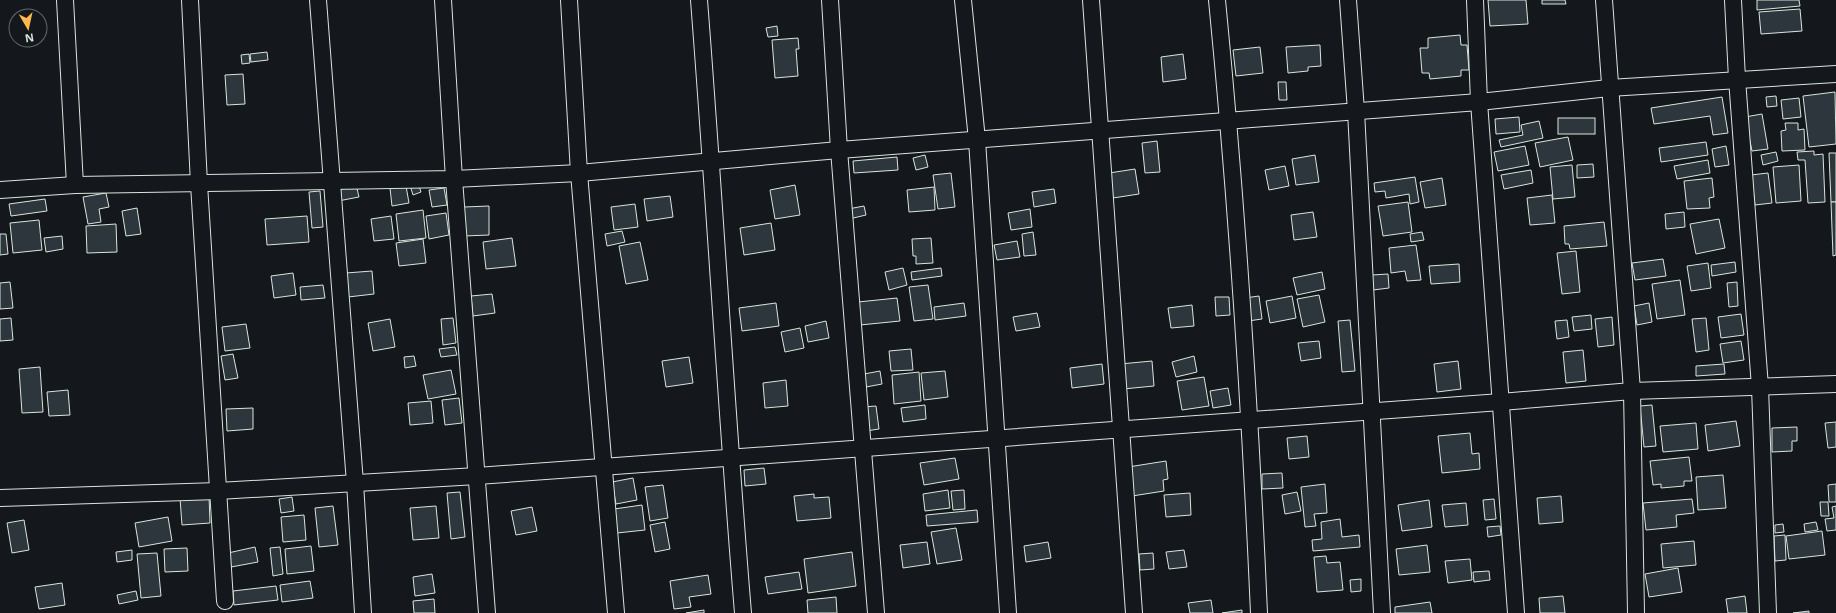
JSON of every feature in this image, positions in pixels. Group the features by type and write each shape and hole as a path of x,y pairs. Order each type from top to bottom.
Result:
{"street":[{"path":"65,0 75,185"},
{"path":"190,0 199,184 225,601"},
{"path":"318,0 355,483 363,613"},
{"path":"443,0 454,178 487,613"},
{"path":"569,0 579,173 616,613"},
{"path":"699,0 712,161 730,458 743,613"},
{"path":"830,0 839,150 876,613"},
{"path":"963,0 977,140 1008,613"},
{"path":"1090,0 1134,613"},
{"path":"1217,0 1229,122 1251,420 1259,613"},
{"path":"1348,0 1356,111 1382,613"},
{"path":"1475,0 1479,102 1516,613"},
{"path":"1604,0 1609,88 1632,391 1636,613"},
{"path":"1733,0 1737,79 1760,386 1768,613"},
{"path":"0,190 75,185 331,181 579,173 839,150 1229,122 1479,102 1609,88 1836,74"},
{"path":"0,498 218,491 477,476 1372,412 1632,391 1836,384"}],"building":[{"path":"1488,0 1526,0 1528,24 1490,26"},
{"path":"1542,0 1565,0 1566,4 1542,4"},
{"path":"1757,0 1799,0 1800,6 1757,10"},
{"path":"1800,9 1802,31 1761,34 1759,12"},
{"path":"777,26 778,36 768,37 766,28"},
{"path":"1460,35 1461,45 1467,45 1469,70 1461,70 1461,76 1430,79 1429,73 1422,73 1420,48 1428,48 1428,38"},
{"path":"798,38 799,49 796,49 798,76 775,78 772,40"},
{"path":"1320,45 1321,66 1308,67 1308,71 1288,73 1286,47"},
{"path":"1260,47 1263,73 1236,76 1233,50"},
{"path":"267,52 268,60 251,62 250,54"},
{"path":"249,54 250,63 242,64 241,55"},
{"path":"1183,54 1186,79 1163,82 1161,57"},
{"path":"243,74 245,104 227,105 225,75"},
{"path":"1278,82 1286,82 1287,100 1279,100"},
{"path":"1835,92 1836,144 1809,147 1803,96"},
{"path":"1776,96 1777,106 1767,107 1766,97"},
{"path":"1722,97 1728,133 1713,135 1710,116 1654,124 1651,108"},
{"path":"1799,98 1801,117 1783,119 1781,100"},
{"path":"1762,114 1768,149 1752,151 1745,117"},
{"path":"1519,117 1520,132 1496,134 1495,119"},
{"path":"1558,118 1595,118 1595,134 1558,134"},
{"path":"1539,121 1543,138 1501,147 1499,140 1523,135 1521,125"},
{"path":"1785,123 1798,123 1798,130 1804,129 1805,150 1782,151 1781,131 1786,130"},
{"path":"1568,137 1573,160 1540,167 1535,143"},
{"path":"1157,141 1160,172 1145,173 1142,143"},
{"path":"1706,142 1708,155 1661,162 1659,148"},
{"path":"1525,146 1529,165 1498,171 1494,152"},
{"path":"1726,146 1729,165 1715,167 1712,149"},
{"path":"1814,151 1814,155 1823,154 1825,202 1808,203 1805,160 1798,160 1797,152"},
{"path":"1776,152 1778,161 1763,165 1761,155"},
{"path":"1829,153 1836,153 1836,202 1831,202"},
{"path":"925,155 928,167 916,170 913,158"},
{"path":"1315,155 1319,182 1296,185 1292,159"},
{"path":"897,157 898,170 854,173 853,161"},
{"path":"1708,160 1710,173 1677,179 1674,166"},
{"path":"1593,164 1594,177 1577,178 1577,165"},
{"path":"1572,165 1575,197 1553,199 1550,167"},
{"path":"1799,165 1801,201 1776,203 1773,167"},
{"path":"1285,166 1289,186 1269,190 1265,170"},
{"path":"1135,169 1139,194 1113,198 1109,173"},
{"path":"1531,170 1533,183 1504,189 1501,175"},
{"path":"951,173 955,207 938,209 933,175"},
{"path":"1768,173 1772,203 1755,205 1751,175"},
{"path":"1415,177 1419,202 1410,204 1409,194 1386,198 1385,191 1375,192 1374,183"},
{"path":"1442,178 1446,205 1425,208 1420,182"},
{"path":"1712,178 1714,197 1709,198 1710,208 1687,209 1684,181"},
{"path":"418,183 421,192 413,195 410,185"},
{"path":"356,184 359,197 338,201 336,187"},
{"path":"795,185 800,215 775,219 770,190"},
{"path":"406,186 409,203 392,206 390,188"},
{"path":"934,187 935,210 909,212 907,190"},
{"path":"444,188 447,205 432,207 429,190"},
{"path":"1054,189 1056,203 1034,207 1032,192"},
{"path":"320,191 323,227 312,228 309,192"},
{"path":"106,193 109,207 99,209 101,222 88,224 83,197"},
{"path":"1552,195 1555,223 1530,225 1527,198"},
{"path":"670,196 673,217 647,221 644,199"},
{"path":"45,199 47,211 11,216 9,204"},
{"path":"1408,202 1412,232 1383,236 1378,206"},
{"path":"1831,202 1836,202 1836,255 1833,256"},
{"path":"635,204 638,227 614,230 611,207"},
{"path":"489,206 489,235 464,236 464,207"},
{"path":"864,206 866,215 849,219 848,209"},
{"path":"137,208 141,234 126,236 122,211"},
{"path":"1030,209 1032,227 1011,230 1008,213"},
{"path":"423,210 426,238 399,241 396,214"},
{"path":"1313,212 1317,237 1294,240 1291,215"},
{"path":"1684,212 1685,227 1666,229 1665,214"},
{"path":"446,213 449,235 429,239 426,216"},
{"path":"307,216 309,242 267,245 265,219"},
{"path":"391,216 394,239 374,241 371,219"},
{"path":"1719,219 1725,248 1696,254 1690,224"},
{"path":"39,220 42,250 13,253 10,223"},
{"path":"1604,222 1607,246 1570,249 1569,244 1565,244 1564,226"},
{"path":"771,223 775,250 744,255 740,228"},
{"path":"116,224 117,252 87,253 86,226"},
{"path":"622,231 625,242 607,246 605,234"},
{"path":"1033,232 1036,255 1024,256 1022,234"},
{"path":"1422,232 1424,240 1411,242 1410,234"},
{"path":"0,234 6,234 8,254 0,255"},
{"path":"62,236 63,249 46,252 44,238"},
{"path":"512,238 516,266 486,269 483,242"},
{"path":"931,238 933,263 916,264 916,256 913,256 912,239"},
{"path":"423,239 426,263 399,266 396,243"},
{"path":"1017,241 1020,257 997,260 994,245"},
{"path":"640,242 648,280 626,284 619,246"},
{"path":"1416,245 1421,280 1407,281 1405,271 1391,273 1389,248"},
{"path":"1576,251 1580,292 1562,294 1557,253"},
{"path":"1663,259 1666,276 1635,280 1632,263"},
{"path":"1735,262 1736,272 1712,276 1711,265"},
{"path":"1708,263 1711,288 1691,291 1687,266"},
{"path":"1459,264 1460,282 1431,284 1429,266"},
{"path":"903,268 907,285 889,290 885,272"},
{"path":"941,268 942,276 912,280 911,272"},
{"path":"372,271 374,294 348,297 346,273"},
{"path":"1322,272 1325,289 1297,295 1293,278"},
{"path":"293,273 296,295 274,298 271,276"},
{"path":"1388,274 1389,288 1373,290 1372,275"},
{"path":"1680,280 1685,315 1657,319 1652,284"},
{"path":"10,282 13,308 0,309 0,283"},
{"path":"1737,282 1738,306 1729,307 1727,283"},
{"path":"323,285 325,298 301,300 300,287"},
{"path":"928,285 933,319 914,321 909,287"},
{"path":"492,294 495,313 473,316 471,296"},
{"path":"1319,295 1325,322 1303,327 1297,299"},
{"path":"1259,296 1262,319 1248,321 1245,298"},
{"path":"1292,296 1296,318 1270,323 1266,301"},
{"path":"1215,297 1229,297 1230,315 1216,316"},
{"path":"897,298 900,321 860,325 858,302"},
{"path":"776,303 779,326 742,331 739,308"},
{"path":"964,303 966,316 935,320 934,307"},
{"path":"1649,303 1652,322 1637,325 1634,306"},
{"path":"1192,305 1194,326 1171,328 1168,308"},
{"path":"1037,313 1040,327 1016,331 1013,317"},
{"path":"1741,314 1744,335 1721,338 1718,317"},
{"path":"1591,315 1592,329 1574,331 1572,317"},
{"path":"1612,317 1614,345 1598,347 1595,319"},
{"path":"11,318 13,340 0,341 0,319"},
{"path":"453,318 456,343 443,345 441,319"},
{"path":"1706,318 1709,350 1696,352 1692,319"},
{"path":"390,319 395,347 373,351 368,323"},
{"path":"1350,320 1355,371 1342,372 1338,321"},
{"path":"1567,320 1569,337 1557,339 1555,321"},
{"path":"826,321 829,338 808,342 805,326"},
{"path":"246,324 250,348 225,351 222,327"},
{"path":"800,328 804,348 785,352 781,332"},
{"path":"1319,341 1321,358 1301,361 1298,343"},
{"path":"1741,341 1744,360 1723,363 1720,344"},
{"path":"455,347 457,355 441,357 439,349"},
{"path":"911,349 913,370 891,371 889,351"},
{"path":"1583,350 1586,381 1566,383 1563,352"},
{"path":"233,354 238,378 225,380 221,356"},
{"path":"414,356 416,366 405,368 404,357"},
{"path":"1194,356 1197,372 1176,377 1172,362"},
{"path":"689,357 693,383 666,387 662,361"},
{"path":"1152,361 1154,386 1123,389 1120,364"},
{"path":"1458,361 1461,389 1437,392 1434,364"},
{"path":"1102,364 1104,384 1072,388 1070,368"},
{"path":"1724,364 1725,374 1696,376 1696,366"},
{"path":"40,367 43,412 22,413 19,369"},
{"path":"451,370 456,394 428,399 423,375"},
{"path":"880,371 882,384 866,387 864,374"},
{"path":"945,371 948,397 924,400 921,373"},
{"path":"919,372 921,401 894,404 892,375"},
{"path":"1204,377 1209,406 1182,410 1177,381"},
{"path":"786,380 788,406 765,408 763,383"},
{"path":"1228,388 1231,405 1213,408 1210,391"},
{"path":"68,390 70,415 49,416 47,392"},
{"path":"459,398 462,423 445,425 442,400"},
{"path":"431,401 433,423 410,425 408,403"},
{"path":"925,405 926,419 903,422 901,408"},
{"path":"1652,405 1656,446 1644,447 1640,406"},
{"path":"876,406 879,429 866,431 863,407"},
{"path":"253,408 253,429 227,431 226,409"},
{"path":"1736,421 1740,446 1708,451 1705,425"},
{"path":"1836,422 1836,447 1828,448 1825,423"},
{"path":"1696,423 1698,449 1663,452 1660,426"},
{"path":"1797,427 1797,441 1792,441 1792,451 1772,452 1772,428"},
{"path":"1470,433 1472,454 1479,453 1480,469 1442,473 1438,436"},
{"path":"1307,436 1309,457 1289,459 1287,438"},
{"path":"1689,457 1692,481 1684,481 1684,486 1661,488 1661,484 1653,485 1650,461"},
{"path":"955,458 959,479 924,485 920,463"},
{"path":"1166,461 1168,479 1163,480 1164,491 1132,496 1128,467"},
{"path":"764,468 766,484 745,486 744,470"},
{"path":"1282,473 1283,488 1262,489 1262,474"},
{"path":"1723,475 1726,508 1698,510 1696,477"},
{"path":"633,478 637,500 616,504 612,482"},
{"path":"1325,484 1327,513 1314,514 1316,526 1305,527 1301,487"},
{"path":"1836,484 1836,502 1829,502 1828,485"},
{"path":"663,485 668,518 650,521 645,487"},
{"path":"948,490 950,508 925,511 923,494"},
{"path":"964,490 965,509 953,510 951,491"},
{"path":"460,492 465,537 451,539 447,493"},
{"path":"1297,492 1301,511 1285,514 1282,495"},
{"path":"1190,493 1191,515 1166,517 1164,495"},
{"path":"814,494 814,498 829,497 831,518 797,521 794,496"},
{"path":"209,496 210,523 182,525 180,498"},
{"path":"1561,496 1563,522 1539,524 1537,498"},
{"path":"292,497 294,511 281,513 279,499"},
{"path":"1494,499 1496,519 1485,520 1483,500"},
{"path":"1692,499 1694,513 1676,515 1677,527 1646,530 1643,503"},
{"path":"1429,500 1432,527 1402,531 1398,505"},
{"path":"1820,502 1828,502 1829,516 1821,516"},
{"path":"1466,503 1468,525 1445,527 1442,505"},
{"path":"642,505 645,530 617,533 614,509"},
{"path":"333,506 338,545 319,547 315,508"},
{"path":"436,506 439,538 413,540 410,508"},
{"path":"1836,506 1836,530 1827,531 1825,519 1834,518 1832,507"},
{"path":"532,507 537,531 516,535 511,511"},
{"path":"977,510 978,522 927,526 926,515"},
{"path":"304,515 306,540 283,542 281,517"},
{"path":"168,517 172,541 139,547 135,523"},
{"path":"1340,519 1342,537 1359,535 1360,547 1313,551 1312,540 1322,539 1321,522"},
{"path":"24,520 29,550 12,553 7,523"},
{"path":"665,522 670,549 655,552 650,525"},
{"path":"1816,522 1818,530 1805,532 1804,524"},
{"path":"1783,524 1784,532 1775,533 1775,525"},
{"path":"1500,526 1501,535 1488,537 1487,527"},
{"path":"956,528 962,560 937,564 931,532"},
{"path":"1822,531 1825,555 1789,559 1786,536"},
{"path":"1785,535 1786,560 1775,561 1774,536"},
{"path":"1694,541 1696,565 1663,568 1661,544"},
{"path":"927,542 930,564 903,568 900,545"},
{"path":"1048,542 1051,558 1026,562 1024,546"},
{"path":"1427,545 1430,572 1399,575 1396,549"},
{"path":"311,546 314,571 287,574 285,549"},
{"path":"255,547 258,562 231,567 228,553"},
{"path":"280,547 283,574 273,576 270,548"},
{"path":"187,548 188,571 165,572 164,549"},
{"path":"132,550 132,560 117,562 116,552"},
{"path":"1184,550 1187,567 1169,569 1166,552"},
{"path":"852,552 856,586 808,593 804,559"},
{"path":"157,553 161,596 141,598 137,554"},
{"path":"1153,553 1154,569 1140,570 1139,554"},
{"path":"1326,556 1327,563 1340,562 1343,590 1317,592 1314,557"},
{"path":"1470,559 1472,580 1448,583 1445,561"},
{"path":"1678,568 1682,592 1649,597 1645,574"},
{"path":"1489,571 1490,580 1474,582 1473,572"},
{"path":"799,572 802,589 768,594 765,577"},
{"path":"432,574 435,593 415,596 413,577"},
{"path":"708,575 711,594 689,597 691,607 674,609 670,581"},
{"path":"1361,579 1361,591 1351,592 1350,580"},
{"path":"310,581 313,598 282,602 280,585"},
{"path":"62,583 65,605 39,609 35,587"},
{"path":"276,586 278,600 234,605 233,591"},
{"path":"136,591 138,600 119,604 117,595"},
{"path":"1563,596 1565,613 1540,613 1539,598"},
{"path":"1745,596 1747,613 1728,613 1726,599"},
{"path":"836,597 837,613 808,613 807,600"},
{"path":"434,599 435,613 414,613 413,601"},
{"path":"1211,600 1213,613 1190,613 1188,603"},
{"path":"1430,602 1432,613 1395,613 1395,607"},
{"path":"704,610 704,613 686,613"},
{"path":"1242,610 1242,613 1222,613"},
{"path":"1809,611 1809,613 1793,613"}]}
